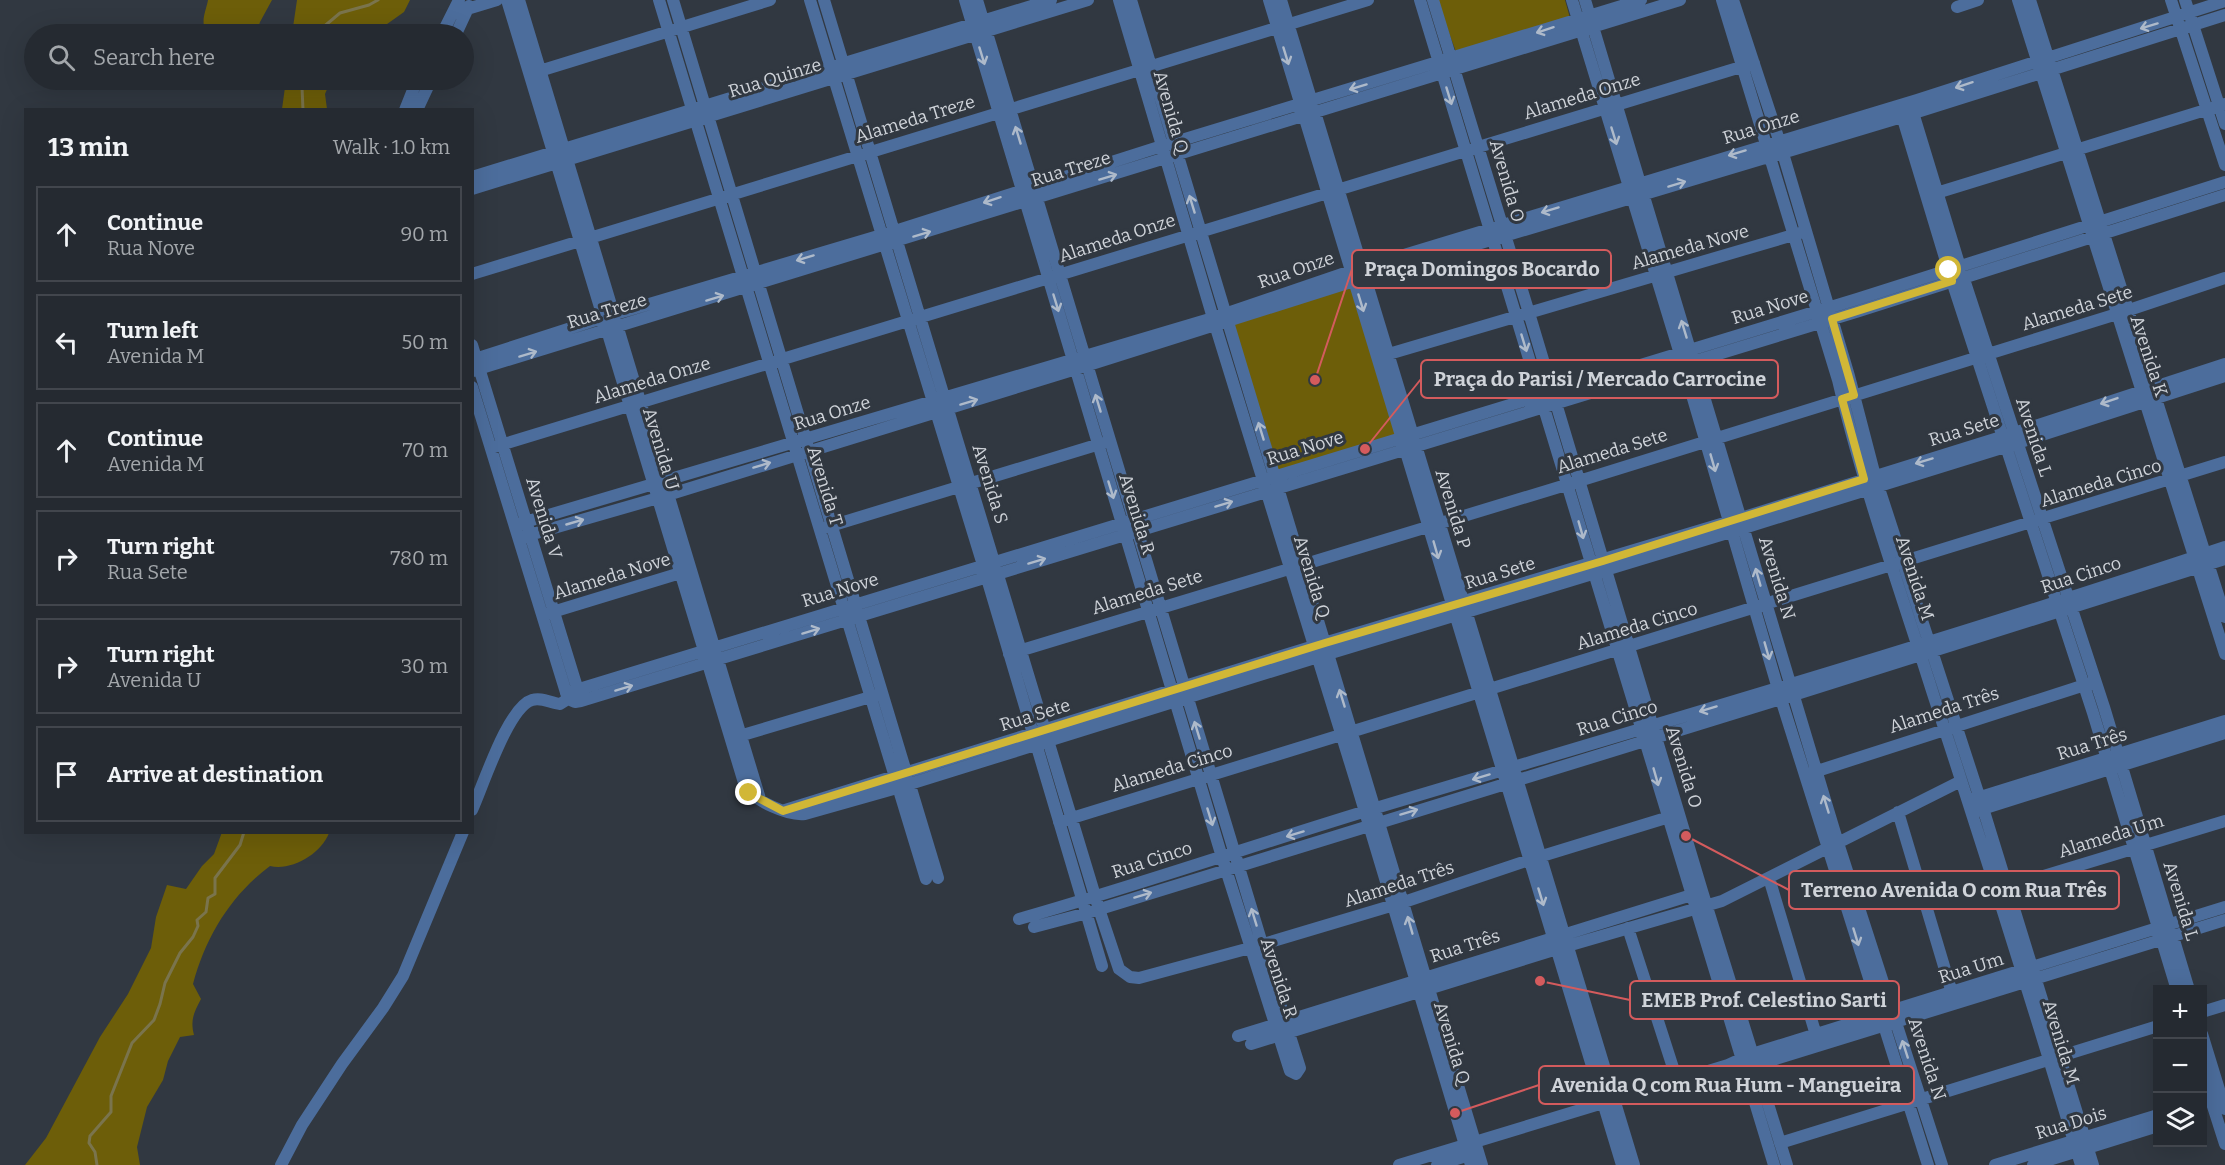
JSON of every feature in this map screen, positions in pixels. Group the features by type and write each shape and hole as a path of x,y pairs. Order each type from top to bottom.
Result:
{"street":[{"path":"448,24 454,13 466,3 497,0"},
{"name":"Avenida U","path":"507,0 534,72 736,737 745,786 749,793 780,809"},
{"name":"Avenida U","path":"519,0 534,72"},
{"name":"Avenida T","path":"659,0 674,29 932,878"},
{"name":"Avenida T","path":"672,0 674,29"},
{"path":"534,72 770,0"},
{"name":"Avenida S","path":"810,0 908,321 940,405 991,569 1015,651 1034,739 1059,822 1119,969 1127,975"},
{"name":"Avenida S","path":"824,0 921,318 940,405"},
{"name":"Avenida R","path":"965,0 980,28"},
{"name":"Avenida R","path":"977,0 980,28 1004,111 1080,362 1110,440 1135,525 1154,609 1228,855 1226,869 1256,947 1295,1070"},
{"name":"Rua Quinze","path":"980,28 1051,0"},
{"name":"Rua Quinze","path":"474,188 560,156 700,113 980,28 1088,0"},
{"name":"Avenida Q","path":"1119,0 1145,67"},
{"name":"Avenida Q","path":"1131,0 1145,67 1220,320 1347,733 1471,1152 1482,1165"},
{"name":"Avenida P","path":"1269,0 1283,25"},
{"name":"Avenida P","path":"1281,0 1283,25 1609,1102 1622,1165"},
{"name":"Alameda Treze","path":"474,273 1368,0"},
{"name":"Avenida O","path":"1420,0 1479,146 1516,317 1548,399"},
{"name":"Avenida O","path":"1433,0 1465,150 1529,313 1548,399 1748,1062 1774,1165"},
{"name":"Avenida N","path":"1572,0 1585,23 1611,106 1810,773 1888,1018 1921,1100 1942,1165"},
{"name":"Avenida N","path":"1585,0 1585,23"},
{"name":"Rua Treze","path":"1585,23 1641,0"},
{"name":"Rua Treze","path":"475,365 1585,23 1680,0"},
{"name":"Avenida M","path":"1722,0 1748,64"},
{"name":"Avenida M","path":"1734,0 1748,64 1825,315 1872,482 1976,805 2080,1144 2092,1165"},
{"path":"1957,7 1978,0"},
{"name":"Avenida K","path":"2018,0 2045,65"},
{"name":"Avenida K","path":"2030,0 2045,65 2201,561 2225,654"},
{"path":"2171,0 2185,21 2225,124"},
{"path":"2185,0 2185,21"},
{"name":"Rua Onze","path":"2185,21 2225,1"},
{"path":"459,24 466,3"},
{"name":"Rua Onze","path":"523,530 659,483 801,447 940,405 1220,320 1358,274 1906,110 2185,21 2225,15"},
{"name":"Alameda Onze","path":"497,447 1748,64"},
{"path":"406,108 413,90"},
{"path":"418,108 426,90"},
{"path":"1932,194 2217,106"},
{"path":"2217,106 2225,165"},
{"name":"Avenida L","path":"1906,110 1982,356 2089,683 2165,932 2187,985"},
{"name":"Rua Quinze","path":"474,177 560,156"},
{"name":"Rua Nove","path":"474,805 504,732 518,710 526,702 534,699 560,704 573,695 711,655 1956,274 2096,229 2225,182"},
{"name":"Rua Nove","path":"2096,229 2225,195"},
{"name":"Alameda Nove","path":"1384,356 1799,233"},
{"name":"Alameda Sete","path":"1015,651 1573,483 2123,313 2225,278"},
{"name":"Avenida R","path":"1080,362 1097,444 1122,529 1154,609"},
{"name":"Rua Sete","path":"780,809 901,781 1321,650 1598,568 2010,440 2148,394 2225,364"},
{"name":"Avenida V","path":"475,365 497,447 573,695"},
{"name":"Rua Sete","path":"2148,394 2225,376"},
{"name":"Avenida V","path":"474,392 497,447"},
{"path":"825,528 1110,440"},
{"name":"Rua Onze","path":"523,530 663,496 801,447"},
{"name":"Alameda Cinco","path":"1059,822 1898,565 2225,462"},
{"name":"Rua Cinco","path":"1019,919 1091,905 1238,866 1374,823 1510,775 1925,649 2201,561 2225,548"},
{"name":"Rua Cinco","path":"2201,561 2225,559"},
{"name":"Avenida K","path":"2201,561 2225,617"},
{"name":"Alameda Nove","path":"548,614 686,572"},
{"name":"Avenida S","path":"1015,651 1047,735 1072,818 1102,966"},
{"name":"Alameda Três","path":"1810,773 2089,683"},
{"path":"736,737 875,695"},
{"name":"Rua Três","path":"1976,805 2113,762 2225,721"},
{"name":"Avenida M","path":"1950,727 1961,781 1976,805 2007,887 2028,975"},
{"name":"Rua Três","path":"2113,762 2225,733"},
{"name":"Rua Cinco","path":"1034,927 1228,855 1370,810 1510,775"},
{"name":"Rua Três","path":"1561,941 1628,928 1728,898 1961,781"},
{"path":"1898,812 1952,993"},
{"name":"Alameda Três","path":"1127,975 1139,978 1256,947 1674,816"},
{"name":"Alameda Um","path":"2007,887 2225,820"},
{"path":"281,1165 302,1125 336,1072 403,976 462,834"},
{"name":"Avenida R","path":"1228,855 1238,866 1256,947"},
{"path":"1769,878 1816,1035"},
{"name":"Rua Três","path":"1251,1044 1282,1029 1561,941 1697,893"},
{"name":"Rua Um","path":"1437,1165 1609,1102 1728,1065 1748,1062 2165,932 2225,908"},
{"name":"Rua Um","path":"2165,932 2225,920"},
{"path":"1628,928 1677,1080"},
{"name":"Avenida L","path":"2165,932 2176,985"},
{"name":"Rua Um","path":"1748,1062 1816,1035 1888,1018 1952,993 2028,975"},
{"path":"2207,1010 2225,1005"},
{"name":"Avenida N","path":"1888,1018 1908,1104 1928,1165"},
{"path":"1780,1143 2153,1027"},
{"name":"Rua Três","path":"1238,1036 1282,1029"},
{"path":"2203,1039 2225,1144"},
{"name":"Avenida O","path":"1748,1062 1787,1165"},
{"path":"2207,1082 2217,1103"},
{"name":"Avenida P","path":"1609,1102 1634,1165"},
{"name":"Rua Dois","path":"2033,1165 2080,1144 2153,1117"},
{"name":"Rua Dois","path":"1995,1165 2153,1127"},
{"name":"Avenida M","path":"2080,1144 2081,1165"},
{"name":"Rua Um","path":"1398,1165 1471,1152"}],"shaded area":[{"path":"208,0 272,0 259,24 204,24"},
{"path":"297,0 410,0 404,12 387,24 293,24"},
{"path":"1437,0 1565,0 1570,18 1456,52"},
{"path":"285,90 327,90 327,108 282,108"},
{"path":"1353,282 1400,436 1275,474 1230,323"},
{"path":"221,834 328,834 320,848 305,859 287,866 270,866 256,877 232,903 213,933 198,966 193,984 201,999 193,1016 194,1035 180,1037 168,1061 163,1080 147,1107 137,1147 140,1165 25,1165 46,1138 100,1037 128,994 151,948 156,917 167,885 186,889 202,866 214,854"}],"waterway":[{"path":"327,24 340,13 369,5 378,0"},
{"path":"302,90 303,108"},
{"path":"97,1165 95,1152 89,1143 90,1136 111,1112 111,1096 132,1043 154,1020 165,983 180,953 193,937 198,926 197,920 206,912 208,898 215,894 215,878 240,845 243,834"}],"place":[{"name":"Praça Domingos Bocardo","path":"1315,380"},
{"name":"Praça do Parisi / Mercado Carrocine","path":"1365,449"},
{"name":"Terreno Avenida O com Rua Três","path":"1686,836"},
{"name":"EMEB Prof. Celestino Sarti","path":"1540,981"},
{"name":"Avenida Q com Rua Hum - Mangueira","path":"1455,1113"}],"route":[{"path":"749,793 783,811 1864,479 1842,399 1854,395 1832,319 1952,281 1949,270"}]}
